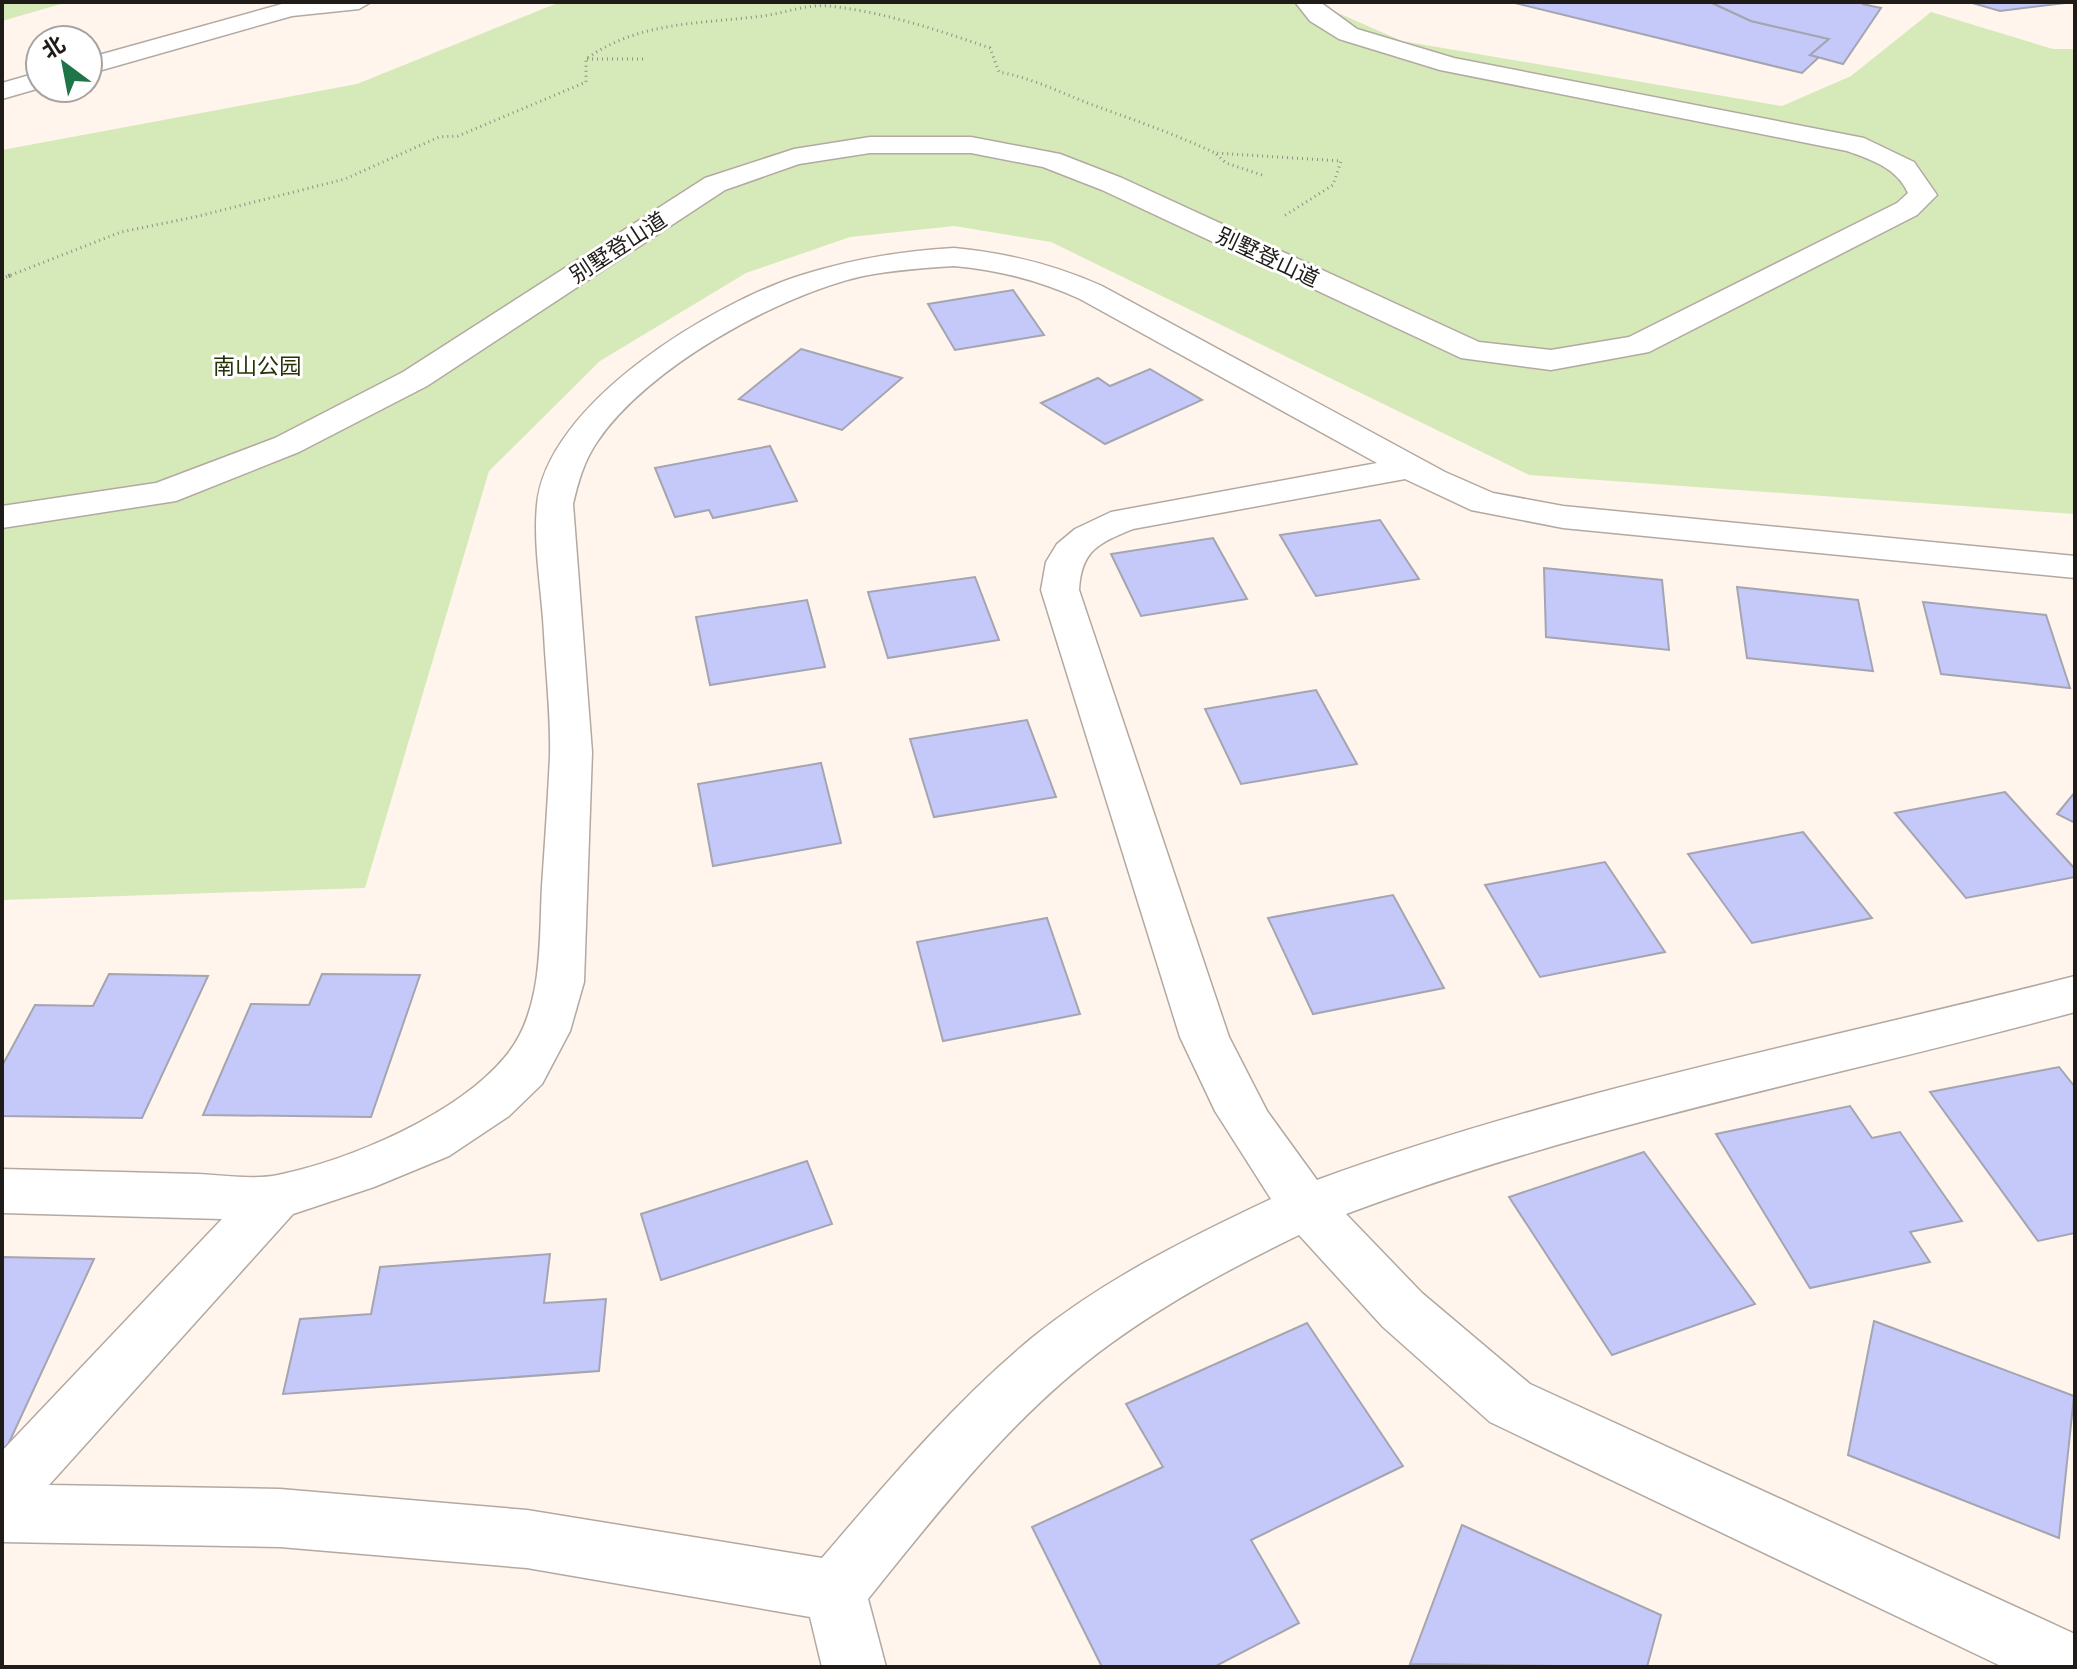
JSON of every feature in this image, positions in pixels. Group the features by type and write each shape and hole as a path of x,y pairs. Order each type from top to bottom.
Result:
{"street":[{"path":"104,62 290,9 362,2"},
{"name":"别墅登山道","path":"2,517 163,493 287,445 415,379 715,184 794,157 870,145 971,145 1050,160 1199,224 1472,351 1551,360 1638,345 1907,209 1923,195 1916,175 1889,156 1854,144 1420,57 1348,34 1319,16 1307,2"},
{"path":"2,91 24,85"},
{"path":"2,1191 275,1198 356,1172 431,1141 491,1102 524,1070 546,1031 560,982 571,752 555,504 559,477 571,451 618,398 689,342 753,306 793,289 874,266 949,258 1012,264 1045,273 1103,299 1410,468 1484,502 1563,517 2075,567"},
{"path":"1410,468 1124,520 1082,541 1067,554 1060,571 1060,590 1180,970 1209,1048 1249,1126 1307,1205 1385,1292 1448,1356 1510,1403 1983,1626 2075,1666"},
{"path":"835,1591 966,1434 1090,1326 1216,1247 1307,1205 1455,1154 1600,1111 2075,994"},
{"path":"2,1493 275,1198"},
{"path":"2,1513 280,1518 527,1539 835,1591"},
{"path":"835,1591 854,1667"}],"path":[{"path":"2,279 80,245 157,223 345,179 439,137 458,136 586,82 586,59 606,41 697,19 770,15 786,8 827,6 955,35 990,48 999,72 1028,77 1090,104 1174,133 1215,153 1226,163 1262,175"},
{"path":"586,59 645,59"},
{"path":"1199,224 1263,228 1333,185 1341,161 1215,153"}],"green space":[{"path":"2,2 68,2 2,21"},
{"name":"南山公园","path":"560,2 1313,2 1402,41 1782,106 1851,76 1931,12 2053,49 2075,49 2075,514 1529,475 1051,242 954,226 850,237 746,273 600,361 489,471 365,888 2,900 2,150 357,84"}],"building":[{"path":"1511,2 1710,2 1751,21 1829,39 1810,55 1819,57 1802,73"},
{"path":"1710,2 1882,2 1862,4 1881,8 1843,64 1810,55 1829,39 1751,21"},
{"path":"1969,2 2074,2 2000,11"},
{"path":"1013,290 1044,335 955,350 928,304"},
{"path":"801,349 902,378 842,430 739,399"},
{"path":"1150,369 1202,400 1105,444 1041,403 1098,378 1110,386"},
{"path":"770,446 797,501 713,518 709,510 675,517 655,468"},
{"path":"1380,520 1419,579 1316,596 1280,535"},
{"path":"1213,538 1247,599 1141,616 1111,554"},
{"path":"1544,568 1662,580 1669,650 1546,637"},
{"path":"975,577 999,640 888,658 868,592"},
{"path":"1737,587 1858,600 1873,671 1747,658"},
{"path":"807,600 825,667 710,685 696,617"},
{"path":"1923,602 2046,615 2070,688 1941,674"},
{"path":"1316,690 1357,764 1241,784 1205,709"},
{"path":"1027,720 1056,797 934,817 910,739"},
{"path":"821,763 841,843 713,866 698,784"},
{"path":"2005,792 2075,869 2075,877 1966,898 1895,813"},
{"path":"2075,792 2075,823 2057,814"},
{"path":"1803,832 1872,918 1752,943 1688,854"},
{"path":"1605,862 1665,952 1540,977 1485,885"},
{"path":"1393,895 1444,988 1313,1014 1268,918"},
{"path":"1047,918 1080,1014 943,1041 917,942"},
{"path":"109,974 208,976 142,1118 2,1116 2,1066 35,1005 93,1006"},
{"path":"322,974 420,975 371,1117 203,1115 251,1004 309,1005"},
{"path":"2059,1067 2075,1087 2075,1233 2038,1241 1930,1092"},
{"path":"1850,1106 1872,1138 1900,1132 1962,1221 1910,1232 1930,1262 1810,1288 1716,1134"},
{"path":"1644,1152 1755,1304 1612,1355 1509,1197"},
{"path":"807,1161 832,1224 661,1280 641,1214"},
{"path":"550,1254 544,1303 606,1299 599,1371 283,1394 300,1319 371,1314 380,1267"},
{"path":"2,1257 94,1259 7,1447 2,1447"},
{"path":"1874,1321 2074,1396 2059,1538 1848,1455"},
{"path":"1307,1323 1403,1466 1251,1540 1299,1623 1214,1667 1102,1667 1032,1527 1163,1467 1126,1404"},
{"path":"1462,1525 1661,1615 1647,1667 1410,1664"}]}
